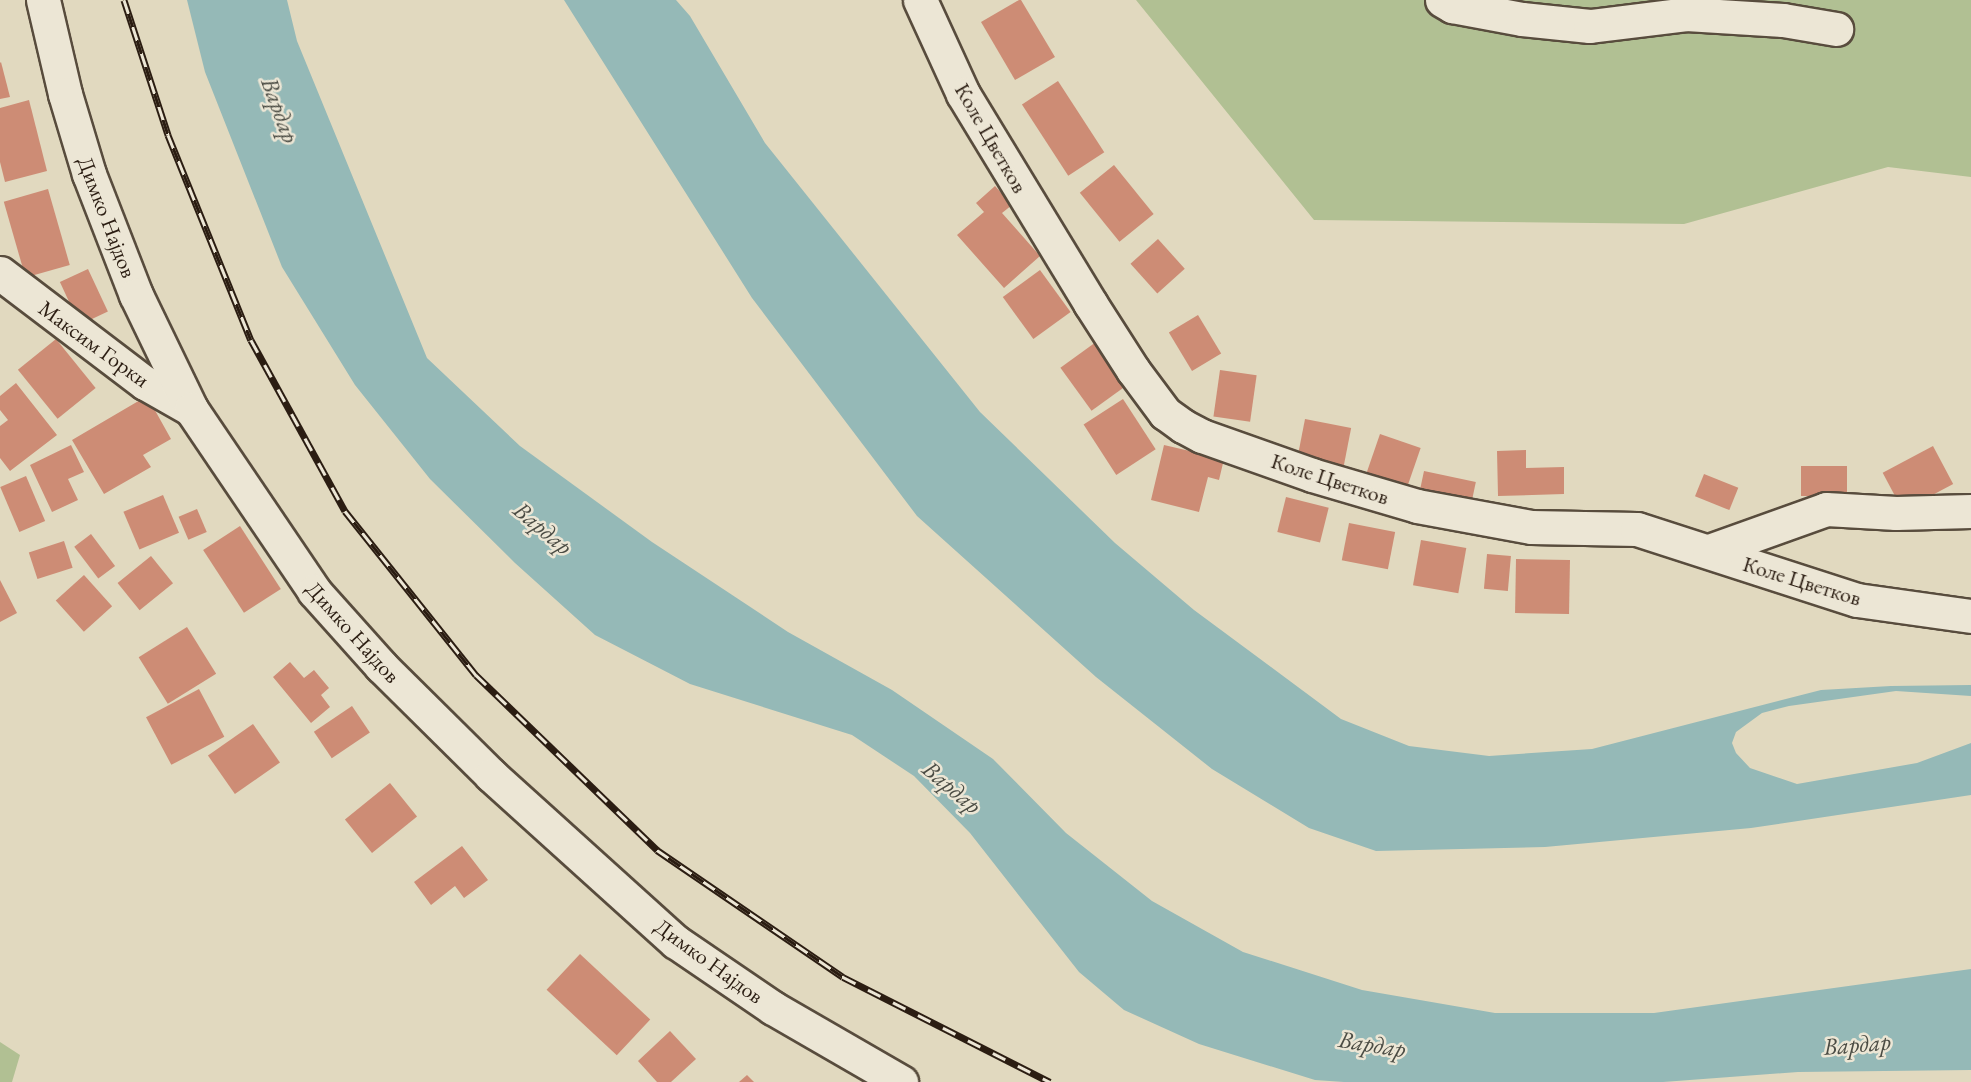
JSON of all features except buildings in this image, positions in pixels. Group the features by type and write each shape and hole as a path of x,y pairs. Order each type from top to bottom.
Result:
{"street":[{"name":"Димко Најдов","path":"43,0 65,93 89,174 136,295 191,409 314,591 381,666 491,775 676,942 773,1008 901,1082"},
{"name":"Коле Цветков","path":"920,0 963,94 1090,303 1133,370 1165,413 1183,426 1202,436 1312,475 1417,506 1531,527 1636,529 1709,551 1787,580 1857,600 1971,616"},
{"path":"1442,0 1452,6 1522,19 1590,26 1686,14 1784,20 1836,28"},
{"name":"Максим Горки","path":"0,273 145,383 191,409"},
{"path":"1709,551 1826,509 1896,513 1971,511"}],"green space":[{"path":"1136,0 1971,0 1971,177 1888,167 1684,224 1314,220"},
{"path":"0,1042 20,1055 12,1082 0,1082"}],"water":[{"name":"Вардар","path":"187,0 287,0 297,41 427,358 520,446 652,542 788,632 892,690 993,759 1066,833 1152,901 1243,952 1362,990 1495,1013 1654,1013 1971,969 1971,1070 1798,1072 1663,1082 1344,1082 1315,1080 1199,1044 1124,1010 1079,972 970,833 914,776 852,735 690,684 595,635 515,563 430,479 355,385 282,267 205,72"},
{"path":"564,0 676,0 690,16 765,143 980,412 1115,543 1194,610 1341,719 1409,746 1489,756 1592,749 1821,690 1971,685 1971,696 1896,691 1789,706 1762,713 1736,732 1732,743 1736,753 1750,768 1797,784 1917,763 1971,743 1971,795 1751,828 1545,847 1376,851 1309,828 1212,769 1096,677 917,516 752,298"}],"railway":[{"path":"124,0 168,135 251,340 345,511 476,675 657,850 843,977 1050,1082"}]}
